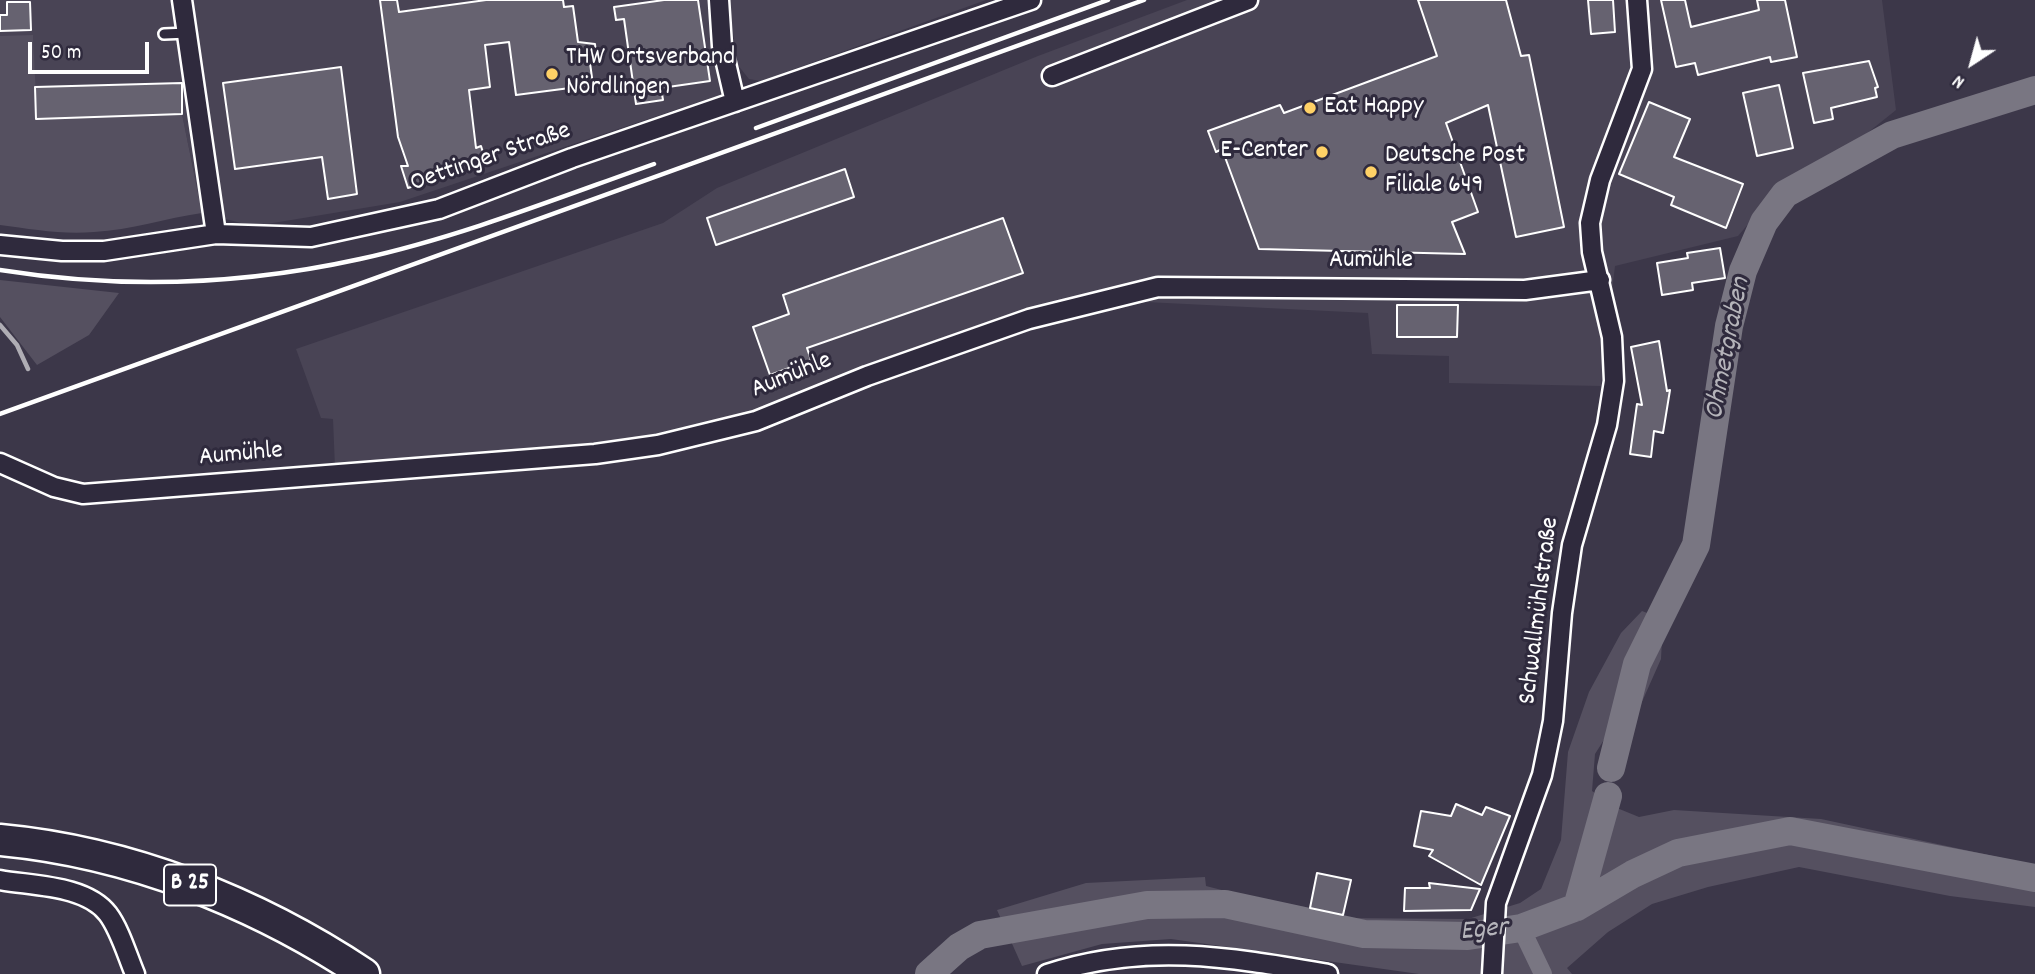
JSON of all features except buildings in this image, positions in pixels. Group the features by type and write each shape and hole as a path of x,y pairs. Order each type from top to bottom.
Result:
{"main road":[{"name":"B 25","path":"0,840 111,859 182,882 281,924 364,974"}],"street":[{"path":"182,0 216,234"},
{"path":"719,0 722,46 735,102"},
{"name":"Oettinger Straße","path":"0,245 62,251 104,251 216,234 311,237 439,209 735,102 1031,0"},
{"path":"1052,76 1248,0"},
{"name":"Schwallmühlstraße","path":"1492,974 1496,903 1542,775 1553,721 1562,613 1572,545 1607,425 1614,381 1612,337 1592,252 1590,223 1600,180 1642,69 1637,0"},
{"name":"Aumühle","path":"0,463 13,466 54,487 83,494 596,454 658,445 756,421 866,376 1029,319 1158,287 1525,290 1600,280"},
{"path":"0,880 77,894 96,902 108,915 135,974"},
{"path":"1047,974 1088,961 1173,953 1328,974"}],"lane":[{"path":"163,34 188,33"}],"shaded area":[{"path":"0,0 711,0 724,84 720,95 400,202 267,224 245,224 202,213 182,114 36,119 33,36 0,36"},
{"path":"729,0 986,0 761,81 749,79 737,64"},
{"path":"1187,0 1882,0 1896,110 1810,179 1772,196 1738,236 1615,266 1601,386 1449,383 1449,356 1372,354 1368,313 1085,299 705,433 335,468 333,419 321,418 296,349 663,223 717,188 1038,56"},
{"path":"33,35 37,118 182,114 202,213 121,229 82,233 0,225 0,36"},
{"path":"0,280 119,293 89,335 37,365 0,317"},
{"path":"1642,611 1663,619 1661,659 1641,704 1607,735 1595,754 1592,791 1617,808 1639,817 1674,810 1821,819 2035,865 2035,907 1950,896 1799,867 1708,887 1652,904 1608,932 1567,968 1572,974 1419,974 1171,939 1102,944 1022,966 997,910 1086,883 1205,877 1206,886 1331,918 1468,919 1520,903 1541,889 1561,840 1568,752 1589,692 1621,633"}],"waterway":[{"name":"Ohmetgraben","path":"1611,768 1637,664 1696,545 1729,326 1743,271 1764,222 1785,194 1892,135 2035,90"},
{"path":"0,325 17,345 28,369"},
{"name":"Ohmetgraben","path":"1577,907 1608,796"},
{"name":"Eger","path":"929,974 959,947 980,935 1147,905 1225,904 1364,934 1468,936 1521,928 1577,907 1633,874 1678,853 1790,831 2035,878"},
{"path":"1521,928 1543,974"}],"railway":[{"path":"756,128 1108,0"},
{"path":"0,414 1144,0"},
{"path":"0,270 135,282 226,279 316,268 435,240 654,164"}],"place":[{"name":"THW Ortsverband Nördlingen","path":"552,74"},
{"name":"Eat Happy","path":"1310,108"},
{"name":"E-Center","path":"1322,152"},
{"name":"Deutsche Post Filiale 649","path":"1371,172"}]}
